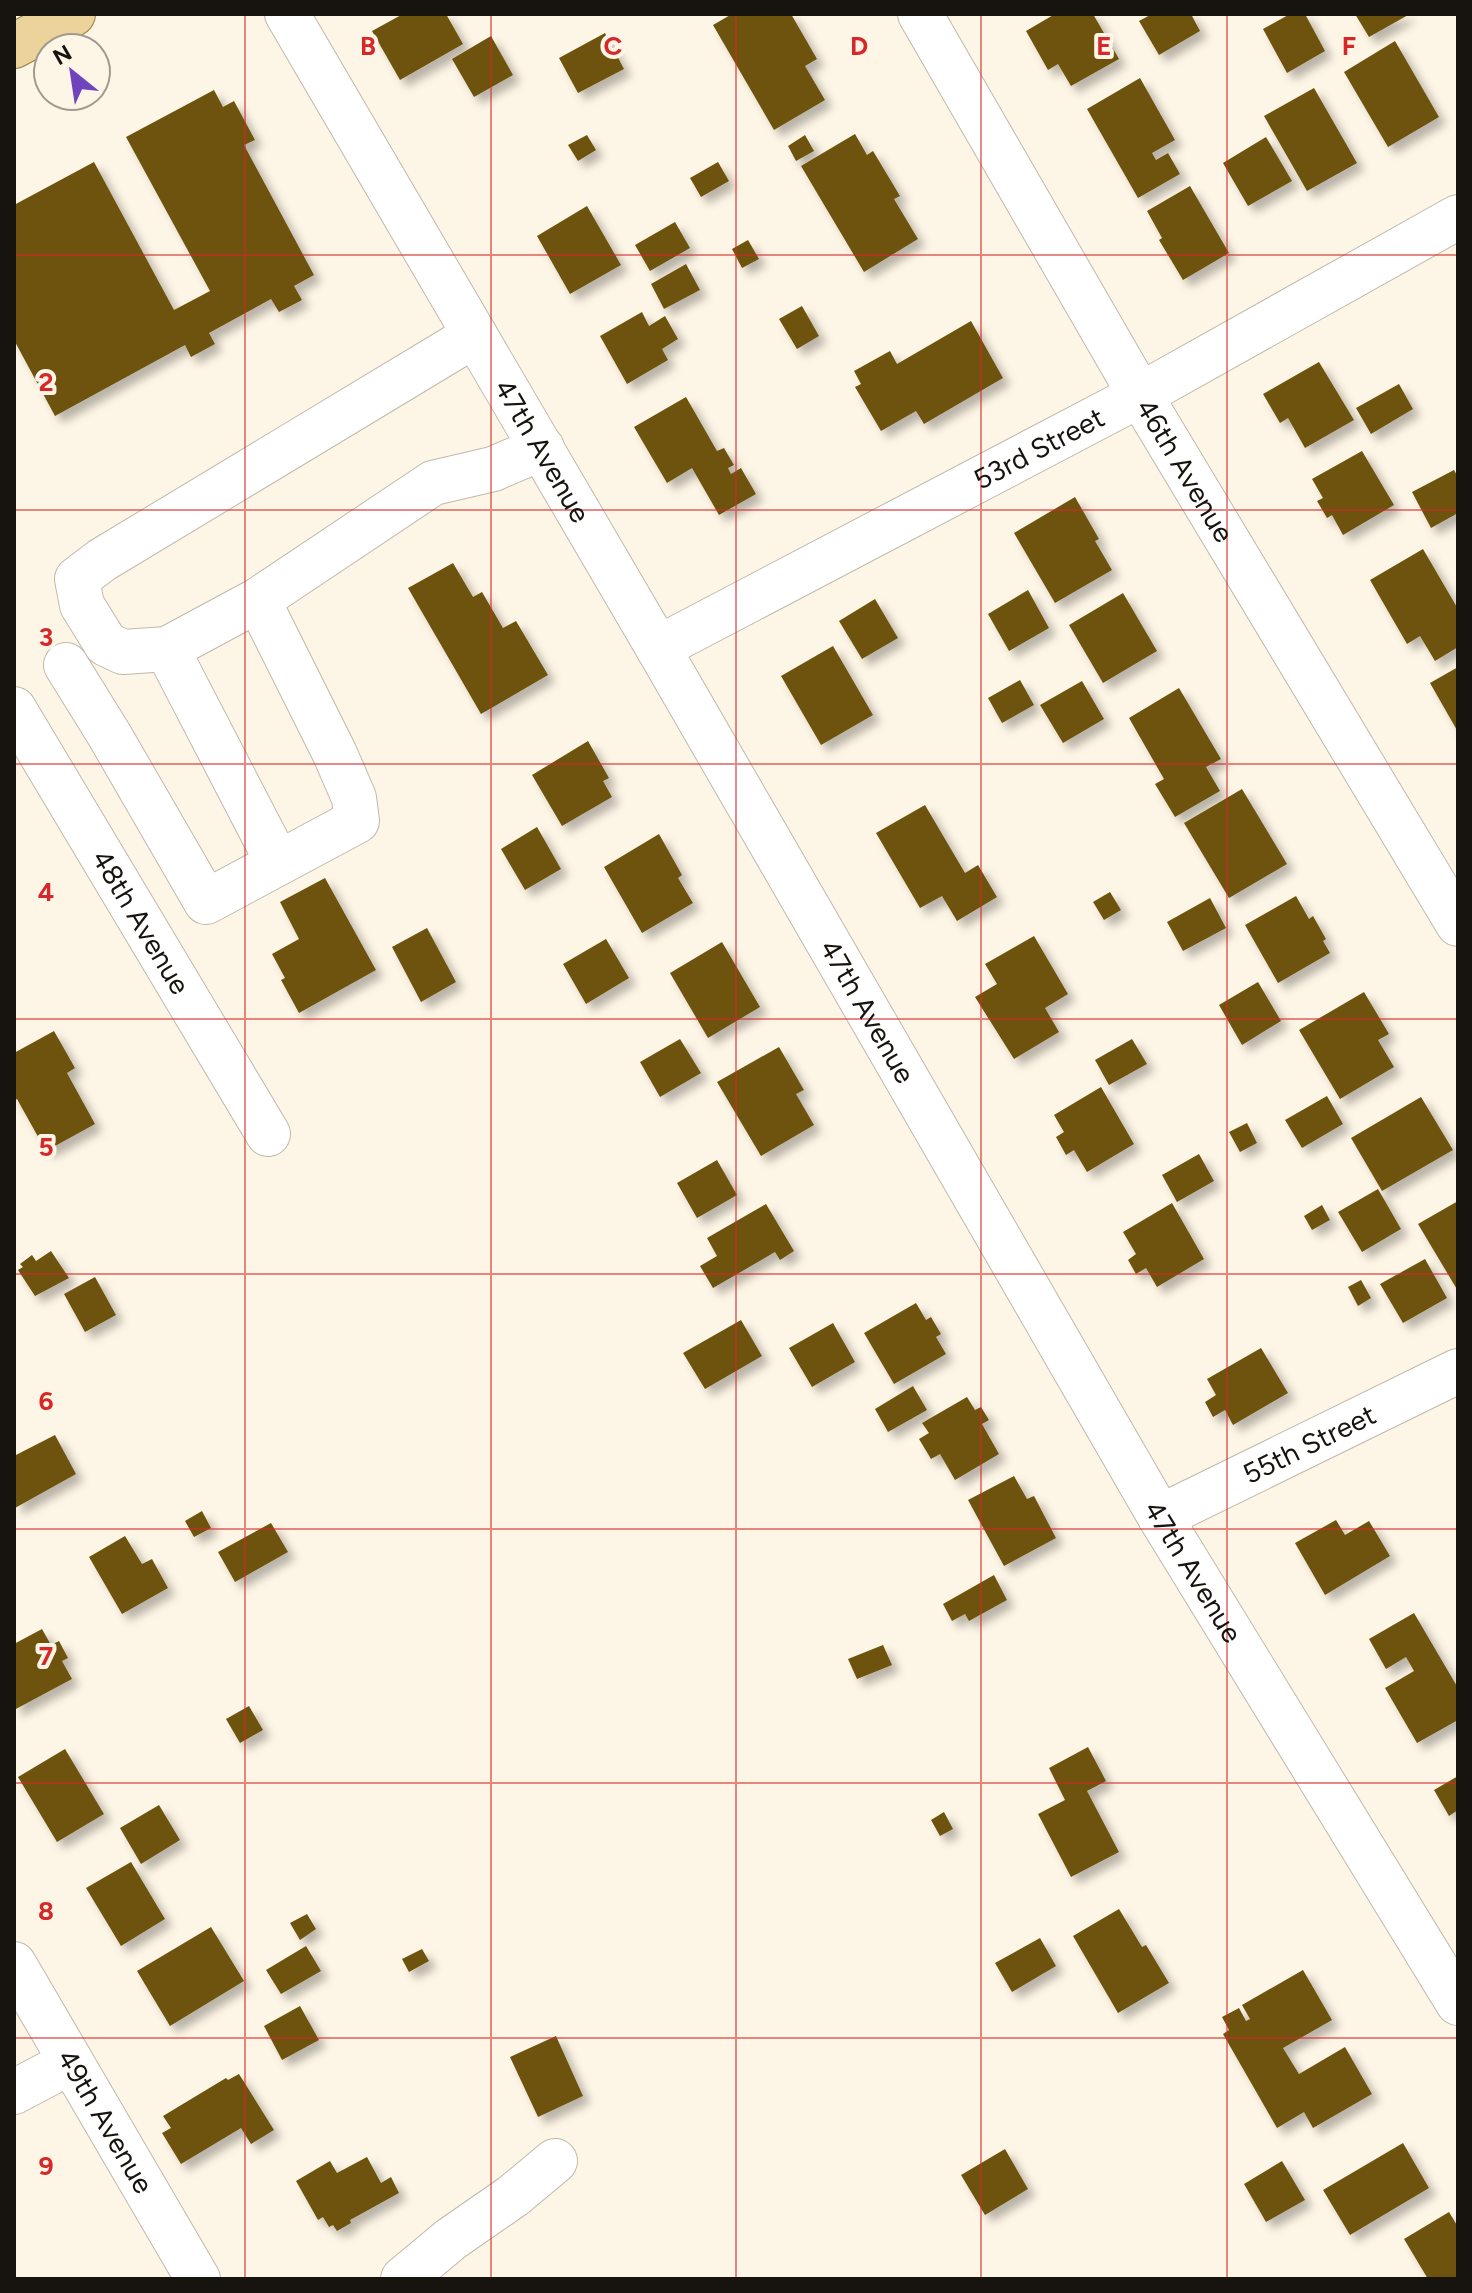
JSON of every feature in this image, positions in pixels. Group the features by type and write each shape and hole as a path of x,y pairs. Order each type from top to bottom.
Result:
{"main road":[{"path":"14,46 73,14"}],"street":[{"name":"47th Avenue","path":"287,14 542,448 1160,1517 1458,2003"},
{"name":"46th Avenue","path":"920,14 1140,395 1458,924"},
{"name":"53rd Street","path":"658,648 1140,395 1458,217"},
{"path":"475,335 102,560 77,579 82,605 106,644 123,652 167,649 258,600 433,483 493,469 542,448"},
{"path":"66,665 206,902 357,821 354,798 335,754 258,600"},
{"path":"14,689 106,644"},
{"path":"167,649 278,863"},
{"name":"48th Avenue","path":"14,709 268,1134"},
{"name":"55th Street","path":"1160,1517 1458,1371"},
{"name":"49th Avenue","path":"14,1964 198,2279"},
{"path":"14,2092 71,2062"},
{"path":"403,2279 555,2161"}],"building":[{"path":"403,14 446,14 463,44 400,80 372,31"},
{"path":"732,14 791,14 817,59 805,66 825,100 774,130 713,25"},
{"path":"1055,14 1093,14 1119,59 1071,86 1058,64 1048,70 1026,31"},
{"path":"1152,14 1191,14 1200,31 1159,55 1139,21"},
{"path":"1290,14 1305,14 1325,51 1287,73 1263,29"},
{"path":"1355,14 1410,14 1369,37"},
{"path":"605,33 624,69 578,93 559,58"},
{"path":"491,36 513,75 474,97 452,59"},
{"path":"1395,41 1439,117 1388,147 1344,72"},
{"path":"1140,78 1175,140 1152,153 1156,160 1168,153 1180,174 1138,198 1087,109"},
{"path":"1314,88 1357,163 1307,191 1264,116"},
{"path":"214,90 223,107 234,101 255,140 244,145 314,275 294,286 302,300 279,312 271,299 209,333 215,344 191,357 185,345 55,416 14,340 14,205 94,162 174,310 210,291 126,137"},
{"path":"855,134 867,155 873,151 900,196 894,199 918,239 864,272 801,166"},
{"path":"587,135 596,150 578,161 568,145"},
{"path":"805,135 814,151 796,161 788,146"},
{"path":"1266,137 1292,181 1248,206 1223,163"},
{"path":"718,162 729,181 701,197 690,178"},
{"path":"1190,186 1229,253 1183,280 1159,240 1162,238 1147,211"},
{"path":"587,206 621,265 570,294 537,236"},
{"path":"675,222 690,248 650,271 635,245"},
{"path":"748,240 759,259 742,268 732,249"},
{"path":"686,264 700,290 664,309 651,284"},
{"path":"802,306 819,336 797,349 779,319"},
{"path":"642,312 649,326 665,316 678,339 662,349 668,360 627,384 600,336"},
{"path":"971,321 1003,378 924,424 916,411 881,431 855,387 861,384 854,371 890,351 897,364"},
{"path":"1319,362 1354,420 1305,448 1288,418 1280,423 1263,394"},
{"path":"1399,384 1413,409 1371,434 1356,408"},
{"path":"686,397 717,451 724,448 734,465 728,468 731,474 741,468 756,494 719,515 692,468 667,483 634,427"},
{"path":"1362,451 1394,505 1343,535 1332,515 1327,518 1317,501 1323,498 1312,479"},
{"path":"1454,470 1458,477 1458,513 1431,528 1412,492"},
{"path":"1075,497 1099,539 1095,541 1112,570 1055,603 1014,533"},
{"path":"1423,549 1458,609 1458,647 1435,661 1420,636 1407,644 1370,580"},
{"path":"453,563 473,597 482,592 503,628 516,621 548,675 481,714 408,588"},
{"path":"1028,590 1049,628 1009,651 988,614"},
{"path":"1123,593 1157,651 1103,683 1069,625"},
{"path":"875,599 898,638 862,659 839,621"},
{"path":"833,646 873,715 821,745 781,676"},
{"path":"1458,667 1458,732 1430,683"},
{"path":"1020,680 1034,705 1002,723 988,698"},
{"path":"1082,681 1104,719 1063,743 1040,705"},
{"path":"1179,688 1221,759 1206,767 1220,791 1175,817 1155,784 1164,779 1129,718"},
{"path":"588,741 609,778 603,781 612,797 562,826 532,775"},
{"path":"1242,789 1287,864 1229,898 1184,823"},
{"path":"925,805 965,873 978,865 997,897 957,921 942,896 920,908 876,833"},
{"path":"537,827 561,869 525,890 501,849"},
{"path":"659,834 682,875 678,878 693,903 642,933 604,867"},
{"path":"325,878 376,970 299,1013 281,980 285,978 272,954 299,939 280,902"},
{"path":"1110,892 1121,910 1104,920 1093,902"},
{"path":"1296,896 1309,919 1313,916 1330,953 1278,983 1245,925"},
{"path":"1210,898 1226,928 1183,951 1167,922"},
{"path":"427,928 456,982 421,1002 392,947"},
{"path":"1034,936 1068,994 1045,1008 1059,1032 1014,1059 975,997 997,984 985,964"},
{"path":"606,939 629,978 586,1004 563,964"},
{"path":"722,942 760,1007 708,1038 670,973"},
{"path":"1258,982 1281,1021 1242,1045 1219,1005"},
{"path":"1364,992 1389,1034 1378,1040 1394,1067 1340,1099 1299,1030"},
{"path":"54,1031 75,1068 67,1073 95,1124 46,1151 17,1099 14,1101 14,1053"},
{"path":"680,1039 701,1073 660,1097 640,1062"},
{"path":"1132,1039 1147,1064 1109,1085 1095,1060"},
{"path":"779,1047 804,1090 796,1094 814,1125 761,1156 717,1082"},
{"path":"1101,1087 1134,1144 1087,1172 1074,1150 1066,1155 1056,1137 1064,1132 1054,1115"},
{"path":"1327,1096 1343,1124 1302,1148 1285,1120"},
{"path":"1421,1097 1453,1150 1382,1191 1351,1138"},
{"path":"1247,1123 1257,1143 1240,1152 1229,1132"},
{"path":"1199,1154 1214,1181 1177,1202 1162,1175"},
{"path":"717,1160 737,1195 697,1218 677,1183"},
{"path":"1378,1189 1401,1229 1362,1252 1338,1212"},
{"path":"1458,1201 1458,1291 1418,1224"},
{"path":"1172,1203 1204,1259 1157,1287 1146,1268 1136,1274 1128,1260 1136,1254 1123,1232"},
{"path":"766,1204 794,1251 780,1260 775,1252 713,1288 700,1266 717,1256 707,1238"},
{"path":"1322,1205 1330,1220 1312,1230 1304,1216"},
{"path":"51,1251 69,1278 35,1296 18,1270 23,1267 20,1264 32,1255 36,1261"},
{"path":"1425,1259 1447,1298 1403,1323 1380,1284"},
{"path":"95,1277 116,1315 85,1332 64,1294"},
{"path":"1361,1280 1371,1298 1358,1306 1348,1287"},
{"path":"916,1303 926,1320 931,1317 941,1334 936,1337 946,1354 894,1384 864,1333"},
{"path":"741,1320 762,1356 705,1389 683,1353"},
{"path":"833,1323 855,1362 812,1387 789,1348"},
{"path":"1261,1348 1288,1393 1233,1425 1225,1410 1213,1417 1205,1402 1216,1395 1207,1379"},
{"path":"913,1386 927,1410 888,1432 875,1409"},
{"path":"967,1397 975,1410 981,1407 989,1420 982,1424 999,1454 955,1480 940,1454 931,1459 919,1439 929,1433 922,1423"},
{"path":"55,1435 76,1474 15,1508 14,1456"},
{"path":"1014,1476 1027,1499 1034,1496 1056,1538 1004,1566 968,1500"},
{"path":"202,1511 211,1528 194,1537 185,1521"},
{"path":"1336,1520 1345,1535 1369,1521 1390,1556 1325,1595 1295,1543"},
{"path":"271,1523 288,1552 235,1582 218,1552"},
{"path":"125,1536 142,1564 152,1559 168,1588 122,1614 89,1557"},
{"path":"994,1575 1007,1600 969,1621 965,1614 952,1621 943,1604"},
{"path":"1414,1613 1458,1688 1458,1720 1417,1743 1385,1688 1414,1671 1406,1657 1386,1669 1369,1639"},
{"path":"42,1629 51,1645 59,1641 68,1658 62,1661 72,1679 14,1710 14,1644"},
{"path":"883,1645 892,1665 857,1679 848,1659"},
{"path":"249,1706 263,1730 240,1743 226,1719"},
{"path":"1088,1747 1106,1781 1087,1791 1119,1852 1071,1877 1038,1814 1065,1800 1049,1768"},
{"path":"65,1749 104,1814 57,1842 18,1777"},
{"path":"1458,1776 1458,1810 1449,1816 1434,1790"},
{"path":"159,1805 180,1840 141,1864 120,1828"},
{"path":"944,1812 953,1829 940,1836 931,1820"},
{"path":"131,1862 165,1919 121,1946 86,1888"},
{"path":"1119,1909 1169,1983 1118,2013 1073,1936"},
{"path":"307,1914 316,1929 300,1940 290,1923"},
{"path":"211,1927 244,1981 170,2026 137,1971"},
{"path":"1040,1938 1056,1966 1012,1992 995,1963"},
{"path":"306,1946 321,1971 281,1994 266,1970"},
{"path":"422,1949 429,1961 409,1972 402,1959"},
{"path":"1303,1970 1332,2020 1283,2048 1299,2074 1345,2047 1372,2094 1313,2128 1304,2112 1277,2128 1223,2034 1229,2030 1222,2017 1239,2008 1246,2021 1250,2019 1242,2005"},
{"path":"300,2006 319,2040 282,2060 264,2026"},
{"path":"556,2036 583,2096 538,2117 510,2057"},
{"path":"239,2074 274,2130 251,2144 241,2128 181,2164 162,2133 171,2128 163,2116 226,2078 228,2080"},
{"path":"1403,2143 1429,2188 1350,2235 1323,2190"},
{"path":"1005,2149 1028,2189 985,2215 961,2175"},
{"path":"367,2157 381,2183 391,2177 399,2193 350,2220 351,2223 337,2231 333,2225 329,2227 323,2217 318,2220 296,2181 330,2161 337,2173"},
{"path":"1282,2161 1305,2200 1266,2222 1244,2184"},
{"path":"1449,2212 1458,2227 1458,2279 1428,2279 1404,2239"}]}
